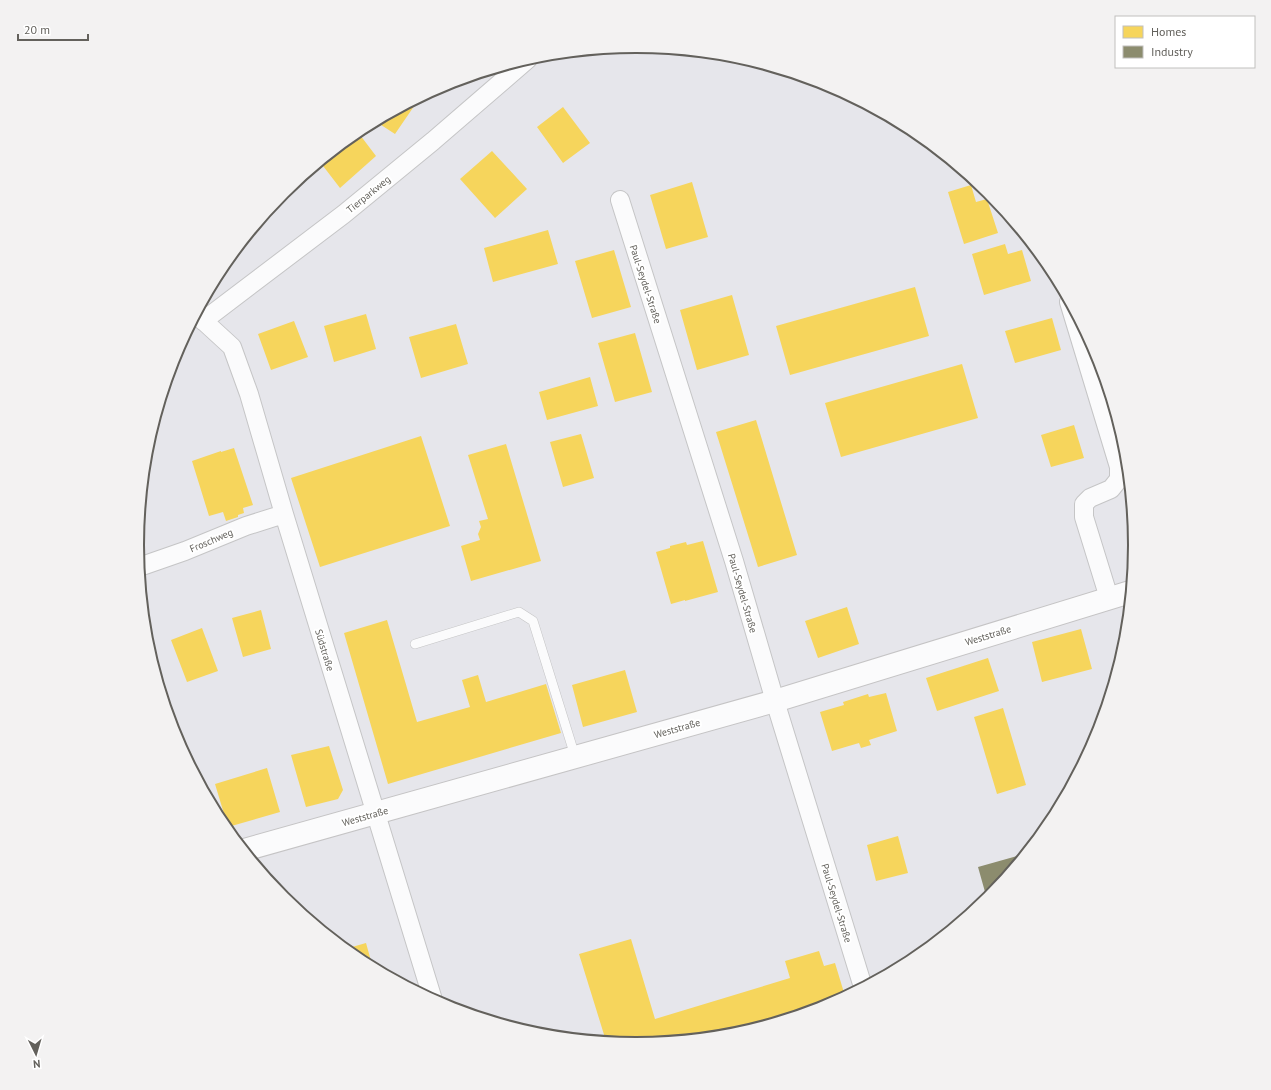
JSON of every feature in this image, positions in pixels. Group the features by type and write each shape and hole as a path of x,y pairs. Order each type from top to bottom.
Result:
{"main road":[{"name":"Weststraße","path":"248,849 775,701 1124,594"}],"street":[{"name":"Tierparkweg","path":"200,317 344,214 518,67"},
{"name":"Paul-Seydel-Straße","path":"620,200 732,554 775,701 861,982"},
{"name":"Südstraße","path":"200,317 232,347 249,394 284,514 431,992"},
{"path":"1076,325 1119,467 1119,479 1111,489 1090,498 1084,504 1084,517 1109,598"},
{"name":"Froschweg","path":"145,565 186,551 246,526 284,514"}],"lane":[{"path":"415,644 519,612 533,621 575,756"}],"building: Homes":[{"path":"414,106 395,134 381,125"},
{"path":"563,107 590,143 563,163 537,127"},
{"path":"361,137 376,156 340,188 323,166"},
{"path":"492,151 527,189 495,218 460,179"},
{"path":"692,182 708,237 666,249 650,195"},
{"path":"971,185 976,202 985,199 988,203 998,233 964,244 948,192"},
{"path":"548,230 558,264 493,282 484,248"},
{"path":"1005,244 1008,254 1022,250 1031,281 984,295 972,254"},
{"path":"614,250 631,307 592,318 575,261"},
{"path":"915,287 929,336 790,375 776,326"},
{"path":"732,295 749,355 697,370 680,310"},
{"path":"366,314 376,349 334,362 324,326"},
{"path":"1052,318 1061,350 1015,363 1005,331"},
{"path":"294,321 308,357 271,370 258,334"},
{"path":"456,324 468,364 421,378 409,337"},
{"path":"635,333 652,392 615,402 598,343"},
{"path":"962,364 978,418 841,457 825,403"},
{"path":"590,377 598,406 547,420 539,392"},
{"path":"756,420 797,555 758,567 716,432"},
{"path":"1074,425 1084,458 1051,467 1041,435"},
{"path":"581,434 594,478 563,487 550,442"},
{"path":"421,436 450,526 320,567 291,478"},
{"path":"506,444 541,561 471,581 461,546 480,540 478,534 481,527 479,521 488,519 468,455"},
{"path":"234,448 253,505 243,508 244,513 238,515 238,517 226,521 223,512 209,516 192,461"},
{"path":"703,541 718,592 671,604 656,552 670,548 670,546 686,542 687,545"},
{"path":"847,607 859,644 818,658 805,621"},
{"path":"261,610 271,649 243,657 232,618"},
{"path":"387,620 417,722 470,707 462,680 478,675 486,702 546,684 561,733 388,784 344,633"},
{"path":"202,628 218,671 187,682 171,640"},
{"path":"1081,629 1092,669 1042,682 1032,642"},
{"path":"988,658 999,691 937,711 926,678"},
{"path":"625,670 637,712 583,727 572,685"},
{"path":"886,693 897,731 869,740 871,745 861,748 859,743 832,751 820,712 844,705 843,702 868,694 869,697"},
{"path":"1003,708 1026,785 997,794 974,717"},
{"path":"329,746 343,790 338,799 306,807 291,755"},
{"path":"267,768 280,812 232,826 225,816 215,784"},
{"path":"898,836 908,873 876,881 867,845"},
{"path":"631,939 655,1019 790,978 785,961 819,951 824,966 835,963 843,991 824,1000 794,1011 731,1028 668,1036 604,1036 579,954"},
{"path":"366,943 371,959 362,954 352,947"}],"building: Industry":[{"path":"1016,856 985,891 978,867"}]}
